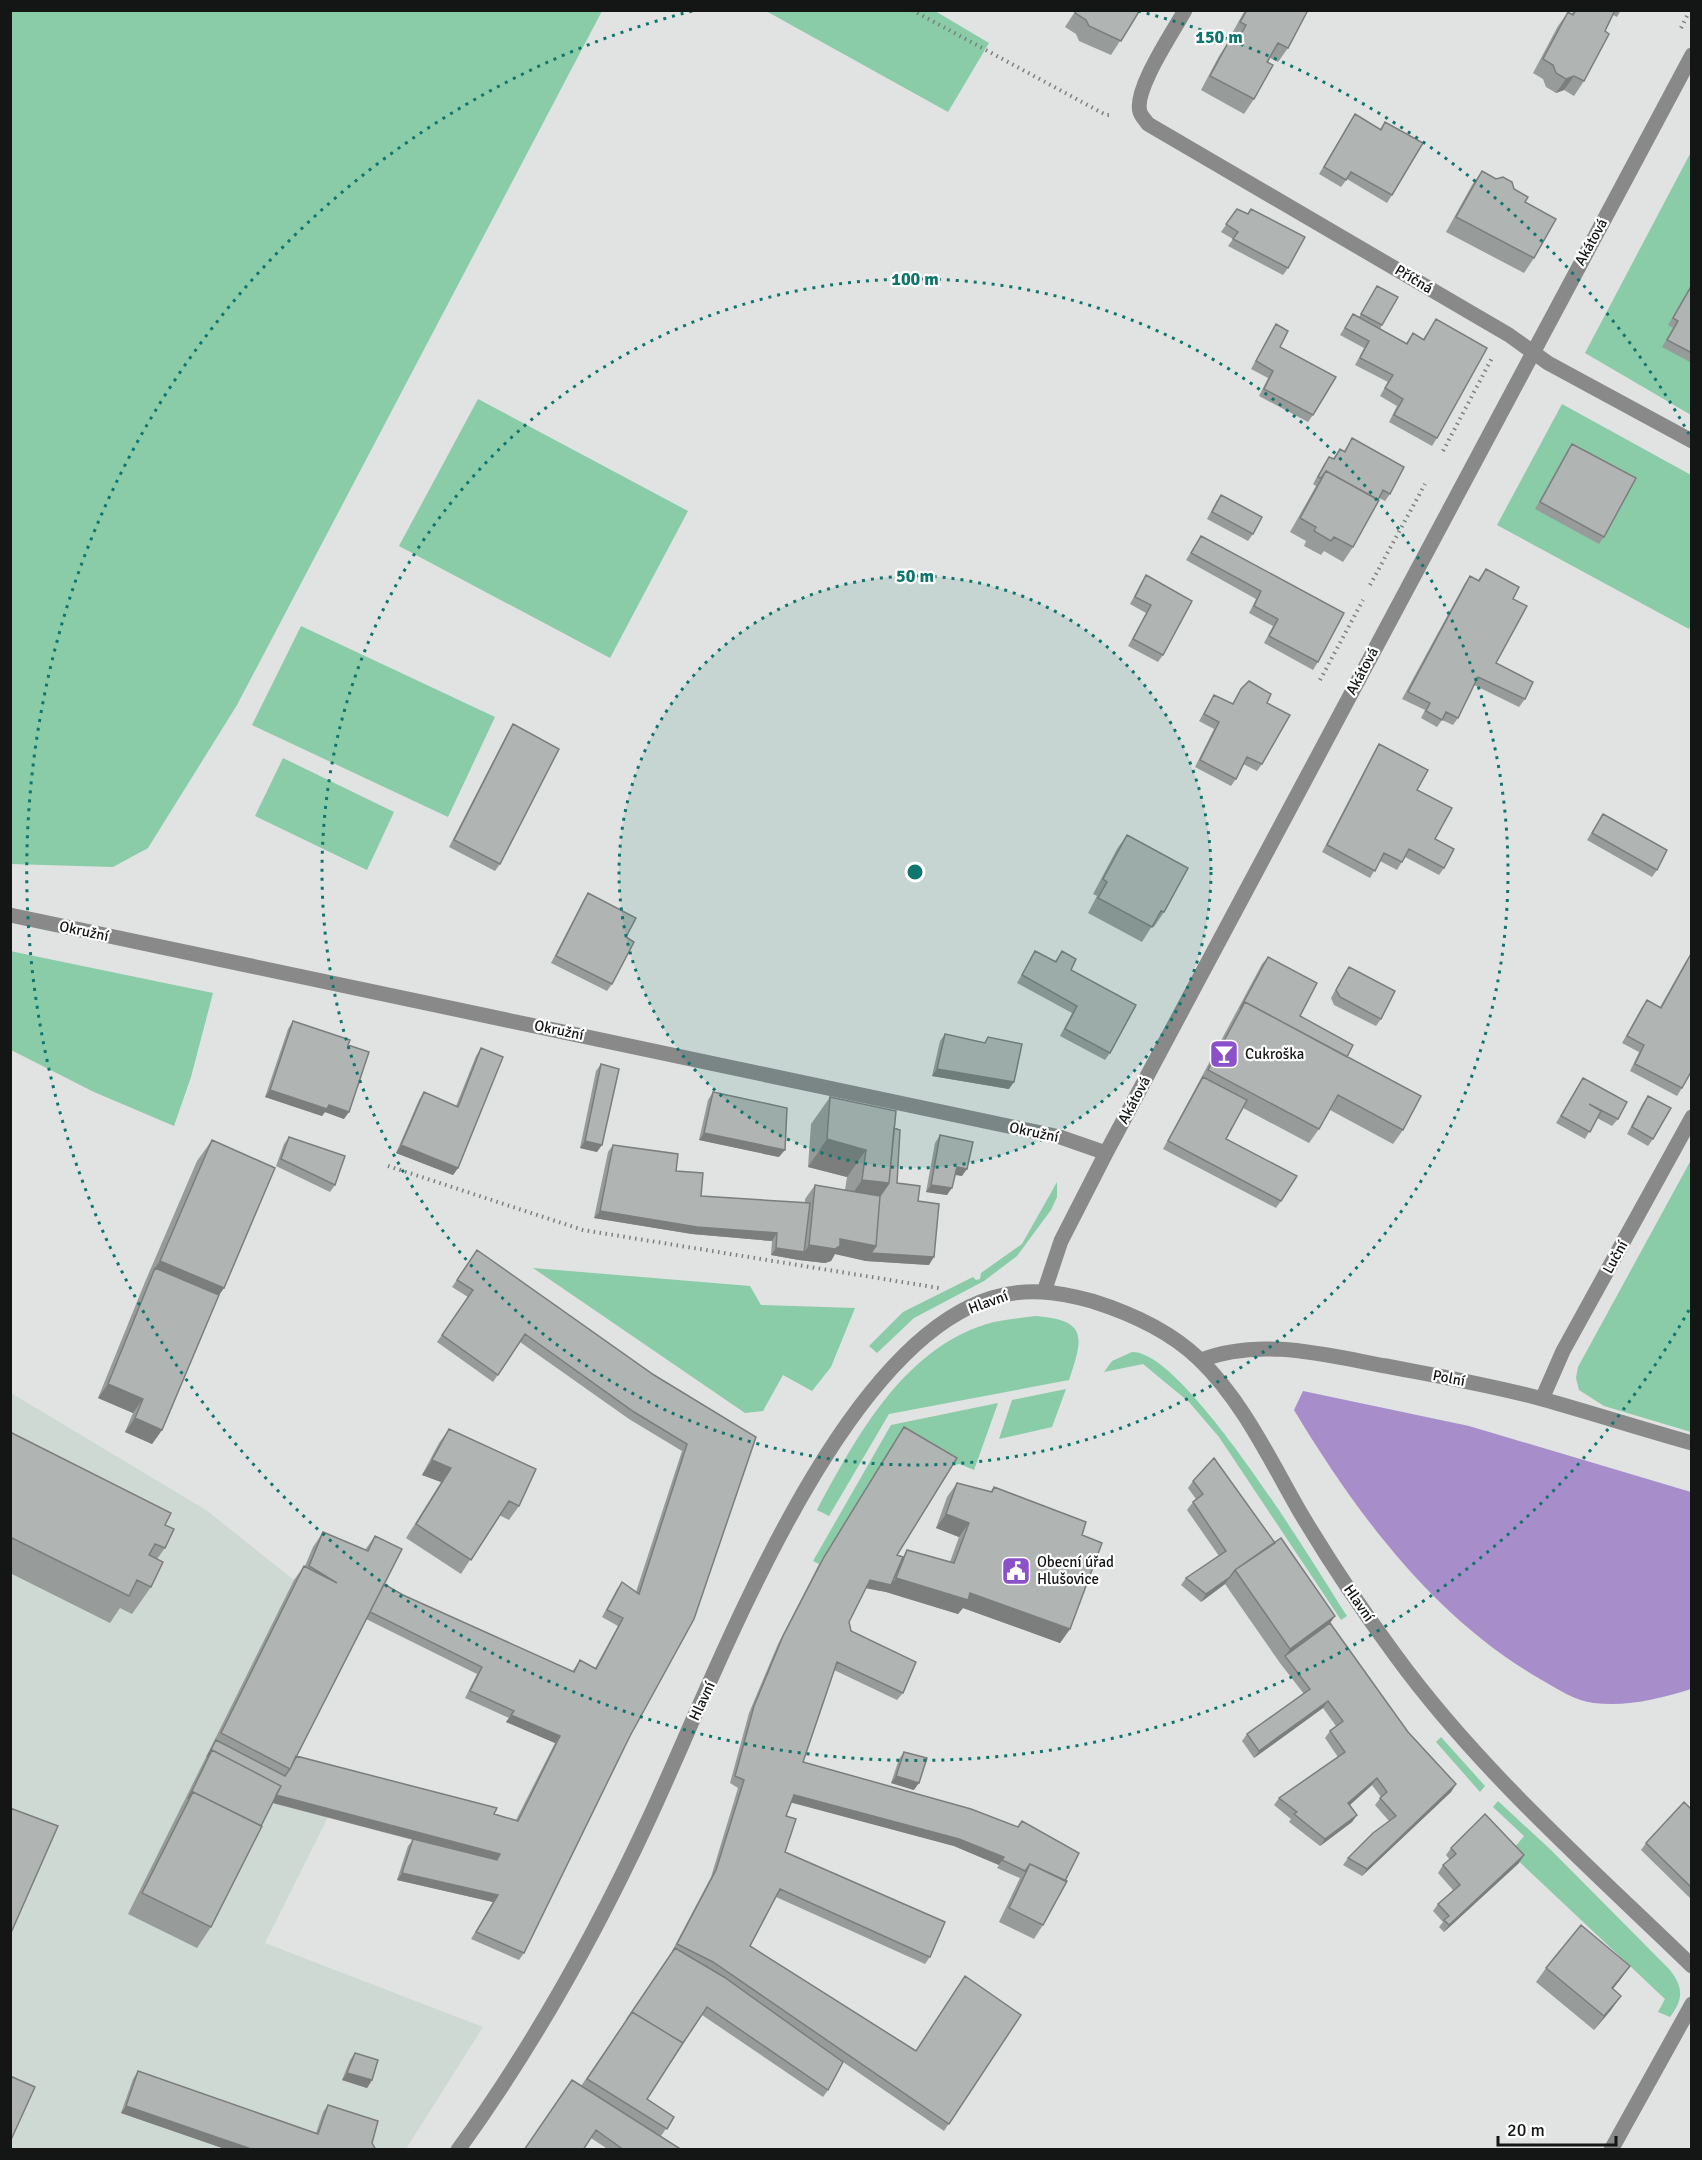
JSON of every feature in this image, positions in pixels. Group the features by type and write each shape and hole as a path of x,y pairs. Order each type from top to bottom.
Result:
{"street":[{"path":"1140,113 1140,99 1145,84 1185,10"},
{"name":"Akátová","path":"1044,1292 1061,1241 1106,1153 1532,350 1692,55"},
{"name":"Příčná","path":"1140,113 1148,124 1158,131 1532,350 1548,363 1692,441"},
{"name":"Okružní","path":"10,915 1074,1140 1106,1153"},
{"name":"Luční","path":"1542,1399 1563,1351 1692,1117"},
{"name":"Hlavní","path":"458,2150 492,2102 567,1980 646,1825 764,1568 838,1438 876,1386 903,1355 931,1330 953,1315 989,1298 1019,1291 1076,1296 1139,1319 1187,1348 1201,1360 1234,1402 1344,1580 1429,1699 1505,1784 1692,1966"},
{"name":"Polní","path":"1201,1360 1215,1355 1251,1349 1291,1350 1482,1385 1542,1399 1692,1443"},
{"path":"1611,2150 1692,2004"}],"path":[{"path":"912,10 1106,115 1140,113"},
{"path":"1443,451 1497,347"},
{"path":"1370,585 1425,484"},
{"path":"1320,680 1363,600"},
{"path":"388,1166 583,1230 939,1288"}],"shaded area":[{"path":"1303,1391 1469,1426 1691,1492 1691,1689 1631,1703 1587,1702 1559,1690 1502,1654 1466,1626 1432,1594 1371,1524 1318,1449 1294,1410"},
{"path":"11,1393 206,1510 294,1580 299,1581 289,1761 329,1815 265,1943 483,2027 406,2149 11,2150"}],"green space":[{"path":"11,10 602,11 237,705 148,848 113,867 11,864"},
{"path":"766,11 935,11 989,43 948,112"},
{"path":"1691,152 1691,415 1585,353"},
{"path":"478,399 688,511 610,658 399,546"},
{"path":"1562,404 1691,475 1691,624 1689,629 1497,525"},
{"path":"301,626 495,717 448,817 252,725"},
{"path":"283,758 394,812 367,870 255,816"},
{"path":"10,951 213,993 191,1077 174,1126 94,1092 11,1050"},
{"path":"1691,1160 1692,1432 1604,1406 1579,1390 1576,1378 1578,1367"},
{"path":"1057,1182 1057,1197 1051,1210 1017,1256 984,1281 914,1318 877,1353 869,1346 903,1312 973,1277 976,1280 980,1279 981,1273 1022,1244"},
{"path":"533,1268 750,1286 761,1305 855,1308 831,1367 812,1391 783,1375 763,1411 745,1413"},
{"path":"1035,1316 1064,1322 1073,1326 1077,1333 1079,1341 1069,1380 889,1414 829,1516 817,1510 867,1424 910,1372 935,1350 963,1333 994,1322"},
{"path":"1132,1352 1155,1361 1184,1386 1215,1422 1248,1465 1347,1616 1341,1620 1219,1437 1189,1402 1143,1364 1104,1372 1112,1361"},
{"path":"1066,1389 1052,1427 999,1439 1012,1400"},
{"path":"998,1403 974,1470 960,1464 952,1465 899,1435 819,1564 813,1561 891,1425"},
{"path":"1441,1737 1485,1786 1480,1792 1436,1742"},
{"path":"1498,1801 1551,1850 1670,1970 1677,1982 1680,1999 1670,2017 1658,2012 1665,1999 1510,1853 1524,1836 1493,1807"}],"building":[{"path":"1077,10 1140,10 1121,41 1089,26 1086,20 1075,13"},
{"path":"1247,10 1308,10 1288,48 1278,43 1267,62 1273,65 1254,99 1210,76 1229,41 1235,45 1246,25 1240,22"},
{"path":"1576,10 1615,10 1605,31 1609,34 1584,81 1574,76 1566,79 1556,73 1553,65 1543,59 1568,12 1573,15"},
{"path":"1355,114 1381,130 1385,122 1423,143 1392,195 1351,172 1346,180 1324,167"},
{"path":"1482,171 1496,179 1503,177 1512,182 1514,189 1528,197 1525,202 1556,219 1534,258 1456,217"},
{"path":"1237,209 1248,214 1251,209 1305,237 1288,268 1233,239 1238,232 1226,224"},
{"path":"1692,285 1692,353 1667,340 1678,321 1673,318"},
{"path":"1377,286 1398,297 1382,325 1361,314"},
{"path":"1353,314 1407,344 1413,333 1424,340 1436,319 1487,348 1437,438 1394,415 1403,399 1385,388 1393,375 1360,358 1369,341 1345,328"},
{"path":"1276,324 1288,331 1280,347 1336,377 1313,415 1264,389 1273,371 1256,361"},
{"path":"1352,438 1404,467 1390,494 1383,490 1378,500 1326,471 1321,478 1318,477 1329,457 1334,459 1340,449 1345,452"},
{"path":"1572,444 1636,478 1604,537 1540,502"},
{"path":"1326,471 1379,500 1353,547 1334,537 1331,541 1314,531 1316,527 1300,518"},
{"path":"1221,495 1262,517 1253,534 1212,512"},
{"path":"1201,536 1344,613 1318,662 1269,636 1278,619 1254,606 1261,591 1191,553"},
{"path":"1486,569 1519,587 1513,599 1527,606 1496,663 1533,682 1525,699 1478,677 1458,718 1446,712 1442,720 1426,711 1430,703 1408,692 1470,576 1479,581"},
{"path":"1146,575 1192,601 1163,655 1133,639 1151,605 1135,597"},
{"path":"1249,681 1271,694 1267,703 1290,715 1262,764 1247,757 1236,779 1200,760 1219,722 1204,714 1214,695 1233,704 1241,689"},
{"path":"513,724 559,749 500,864 454,840"},
{"path":"1379,744 1428,770 1417,790 1452,808 1435,839 1454,849 1444,868 1409,849 1402,862 1384,853 1375,871 1327,845"},
{"path":"1603,814 1667,850 1657,870 1592,833"},
{"path":"1127,835 1188,868 1164,912 1161,911 1152,927 1098,898 1107,882 1103,879"},
{"path":"588,893 636,918 626,937 634,942 612,984 556,956"},
{"path":"1035,951 1056,962 1062,951 1076,959 1071,970 1136,1005 1110,1053 1065,1029 1077,1006 1022,975"},
{"path":"1692,954 1692,1070 1682,1088 1635,1064 1644,1045 1627,1036 1647,1000 1661,1008"},
{"path":"1268,957 1317,983 1300,1016 1353,1045 1347,1057 1245,1002 1240,1009"},
{"path":"1349,967 1395,991 1381,1019 1340,997 1336,990"},
{"path":"1245,1002 1421,1096 1403,1130 1338,1095 1319,1129 1208,1070"},
{"path":"293,1021 350,1040 348,1045 369,1052 349,1112 329,1105 327,1109 270,1090"},
{"path":"945,1034 985,1043 988,1037 1022,1044 1014,1082 937,1069"},
{"path":"481,1048 503,1057 458,1168 401,1145 424,1092 458,1107"},
{"path":"601,1064 619,1069 602,1145 585,1141"},
{"path":"1203,1077 1247,1100 1226,1139 1297,1176 1281,1201 1168,1141"},
{"path":"1583,1078 1627,1102 1618,1119 1589,1104 1601,1111 1590,1132 1561,1116"},
{"path":"713,1092 787,1108 785,1150 704,1133"},
{"path":"1648,1096 1671,1108 1653,1139 1632,1127"},
{"path":"830,1097 896,1111 889,1183 862,1180 866,1150 827,1139"},
{"path":"894,1128 900,1130 897,1183 920,1186 918,1201 939,1204 934,1257 871,1253 876,1246 880,1196 889,1183"},
{"path":"940,1135 973,1142 967,1169 957,1167 952,1188 931,1185"},
{"path":"289,1137 345,1156 335,1185 281,1159"},
{"path":"212,1140 275,1168 224,1288 160,1261"},
{"path":"613,1145 678,1154 676,1171 703,1173 701,1196 810,1203 804,1252 776,1248 777,1233 697,1227 600,1211"},
{"path":"815,1185 880,1196 876,1246 840,1239 840,1246 835,1249 809,1245"},
{"path":"477,1250 654,1375 756,1437 694,1619 630,1736 524,1953 476,1932 498,1895 402,1873 413,1839 497,1860 500,1854 276,1795 281,1786 212,1750 207,1757 216,1740 285,1776 296,1756 497,1808 494,1814 518,1821 560,1736 511,1715 514,1711 470,1691 482,1667 370,1612 384,1584 403,1595 574,1672 580,1660 596,1669 623,1618 607,1610 622,1582 639,1594 687,1444 634,1412 525,1334 498,1375 442,1335 473,1290 457,1280"},
{"path":"155,1268 219,1295 162,1430 135,1418 143,1399 108,1384"},
{"path":"904,1427 957,1458 897,1555 903,1557 891,1585 870,1580 849,1622 851,1631 916,1662 903,1693 837,1662 803,1762 971,1809 1018,1827 1022,1821 1079,1853 1065,1881 1030,1864 1025,1871 1002,1860 1004,1857 959,1839 794,1795 786,1816 796,1819 785,1852 945,1922 930,1957 780,1889 750,1946 916,2051 965,1976 1021,2015 949,2124 713,1962 677,1944 716,1870 744,1780 735,1776 754,1706 783,1636 824,1557"},
{"path":"449,1429 536,1469 519,1506 509,1501 471,1560 416,1524 451,1468 432,1460"},
{"path":"10,1432 171,1513 165,1525 174,1529 165,1548 155,1544 149,1555 163,1562 151,1587 137,1580 129,1596 10,1537"},
{"path":"1214,1458 1275,1543 1235,1570 1230,1577 1206,1594 1186,1578 1226,1551 1193,1502 1203,1494 1193,1481"},
{"name":"Obecní úřad Hlušovice","path":"957,1483 992,1492 994,1487 1086,1522 1082,1535 1102,1543 1070,1629 970,1593 968,1600 896,1578 907,1550 954,1563 969,1523 946,1514"},
{"path":"323,1532 368,1551 375,1536 402,1549 290,1769 221,1733 304,1566 337,1583 309,1566"},
{"path":"1281,1538 1335,1616 1290,1649 1235,1570"},
{"path":"1330,1623 1408,1732 1456,1784 1367,1869 1348,1858 1373,1833 1396,1816 1380,1798 1387,1792 1377,1778 1348,1803 1357,1815 1325,1839 1294,1814 1297,1812 1279,1798 1345,1752 1330,1731 1343,1721 1328,1701 1259,1751 1247,1734 1310,1689 1285,1656"},
{"path":"212,1750 281,1786 261,1826 193,1792 188,1799"},
{"path":"904,1752 927,1758 919,1783 896,1776"},
{"path":"193,1792 262,1826 211,1927 142,1893"},
{"path":"1684,1802 1692,1810 1692,1888 1646,1843"},
{"path":"10,1808 58,1826 10,1935"},
{"path":"1485,1814 1524,1855 1449,1925 1444,1920 1449,1916 1438,1904 1460,1885 1443,1865 1456,1854 1451,1848"},
{"path":"1030,1864 1067,1881 1043,1925 1009,1908"},
{"path":"1581,1925 1630,1966 1612,1988 1621,1996 1604,2016 1546,1968"},
{"path":"675,1948 724,1977 843,2062 828,2090 707,2007 683,2043 632,2012 627,2019"},
{"path":"632,2012 683,2043 647,2099 674,2117 667,2129 587,2079"},
{"path":"355,2053 378,2060 372,2080 347,2073"},
{"path":"138,2071 318,2134 328,2105 378,2121 372,2143 376,2150 254,2150 126,2106"},
{"path":"10,2076 35,2087 10,2142"},
{"path":"572,2080 682,2150 624,2150 596,2130 583,2150 524,2150"}],"place":[{"name":"Cukroška","path":"1224,1054"},
{"name":"Obecní úřad Hlušovice","path":"1016,1571"}]}
